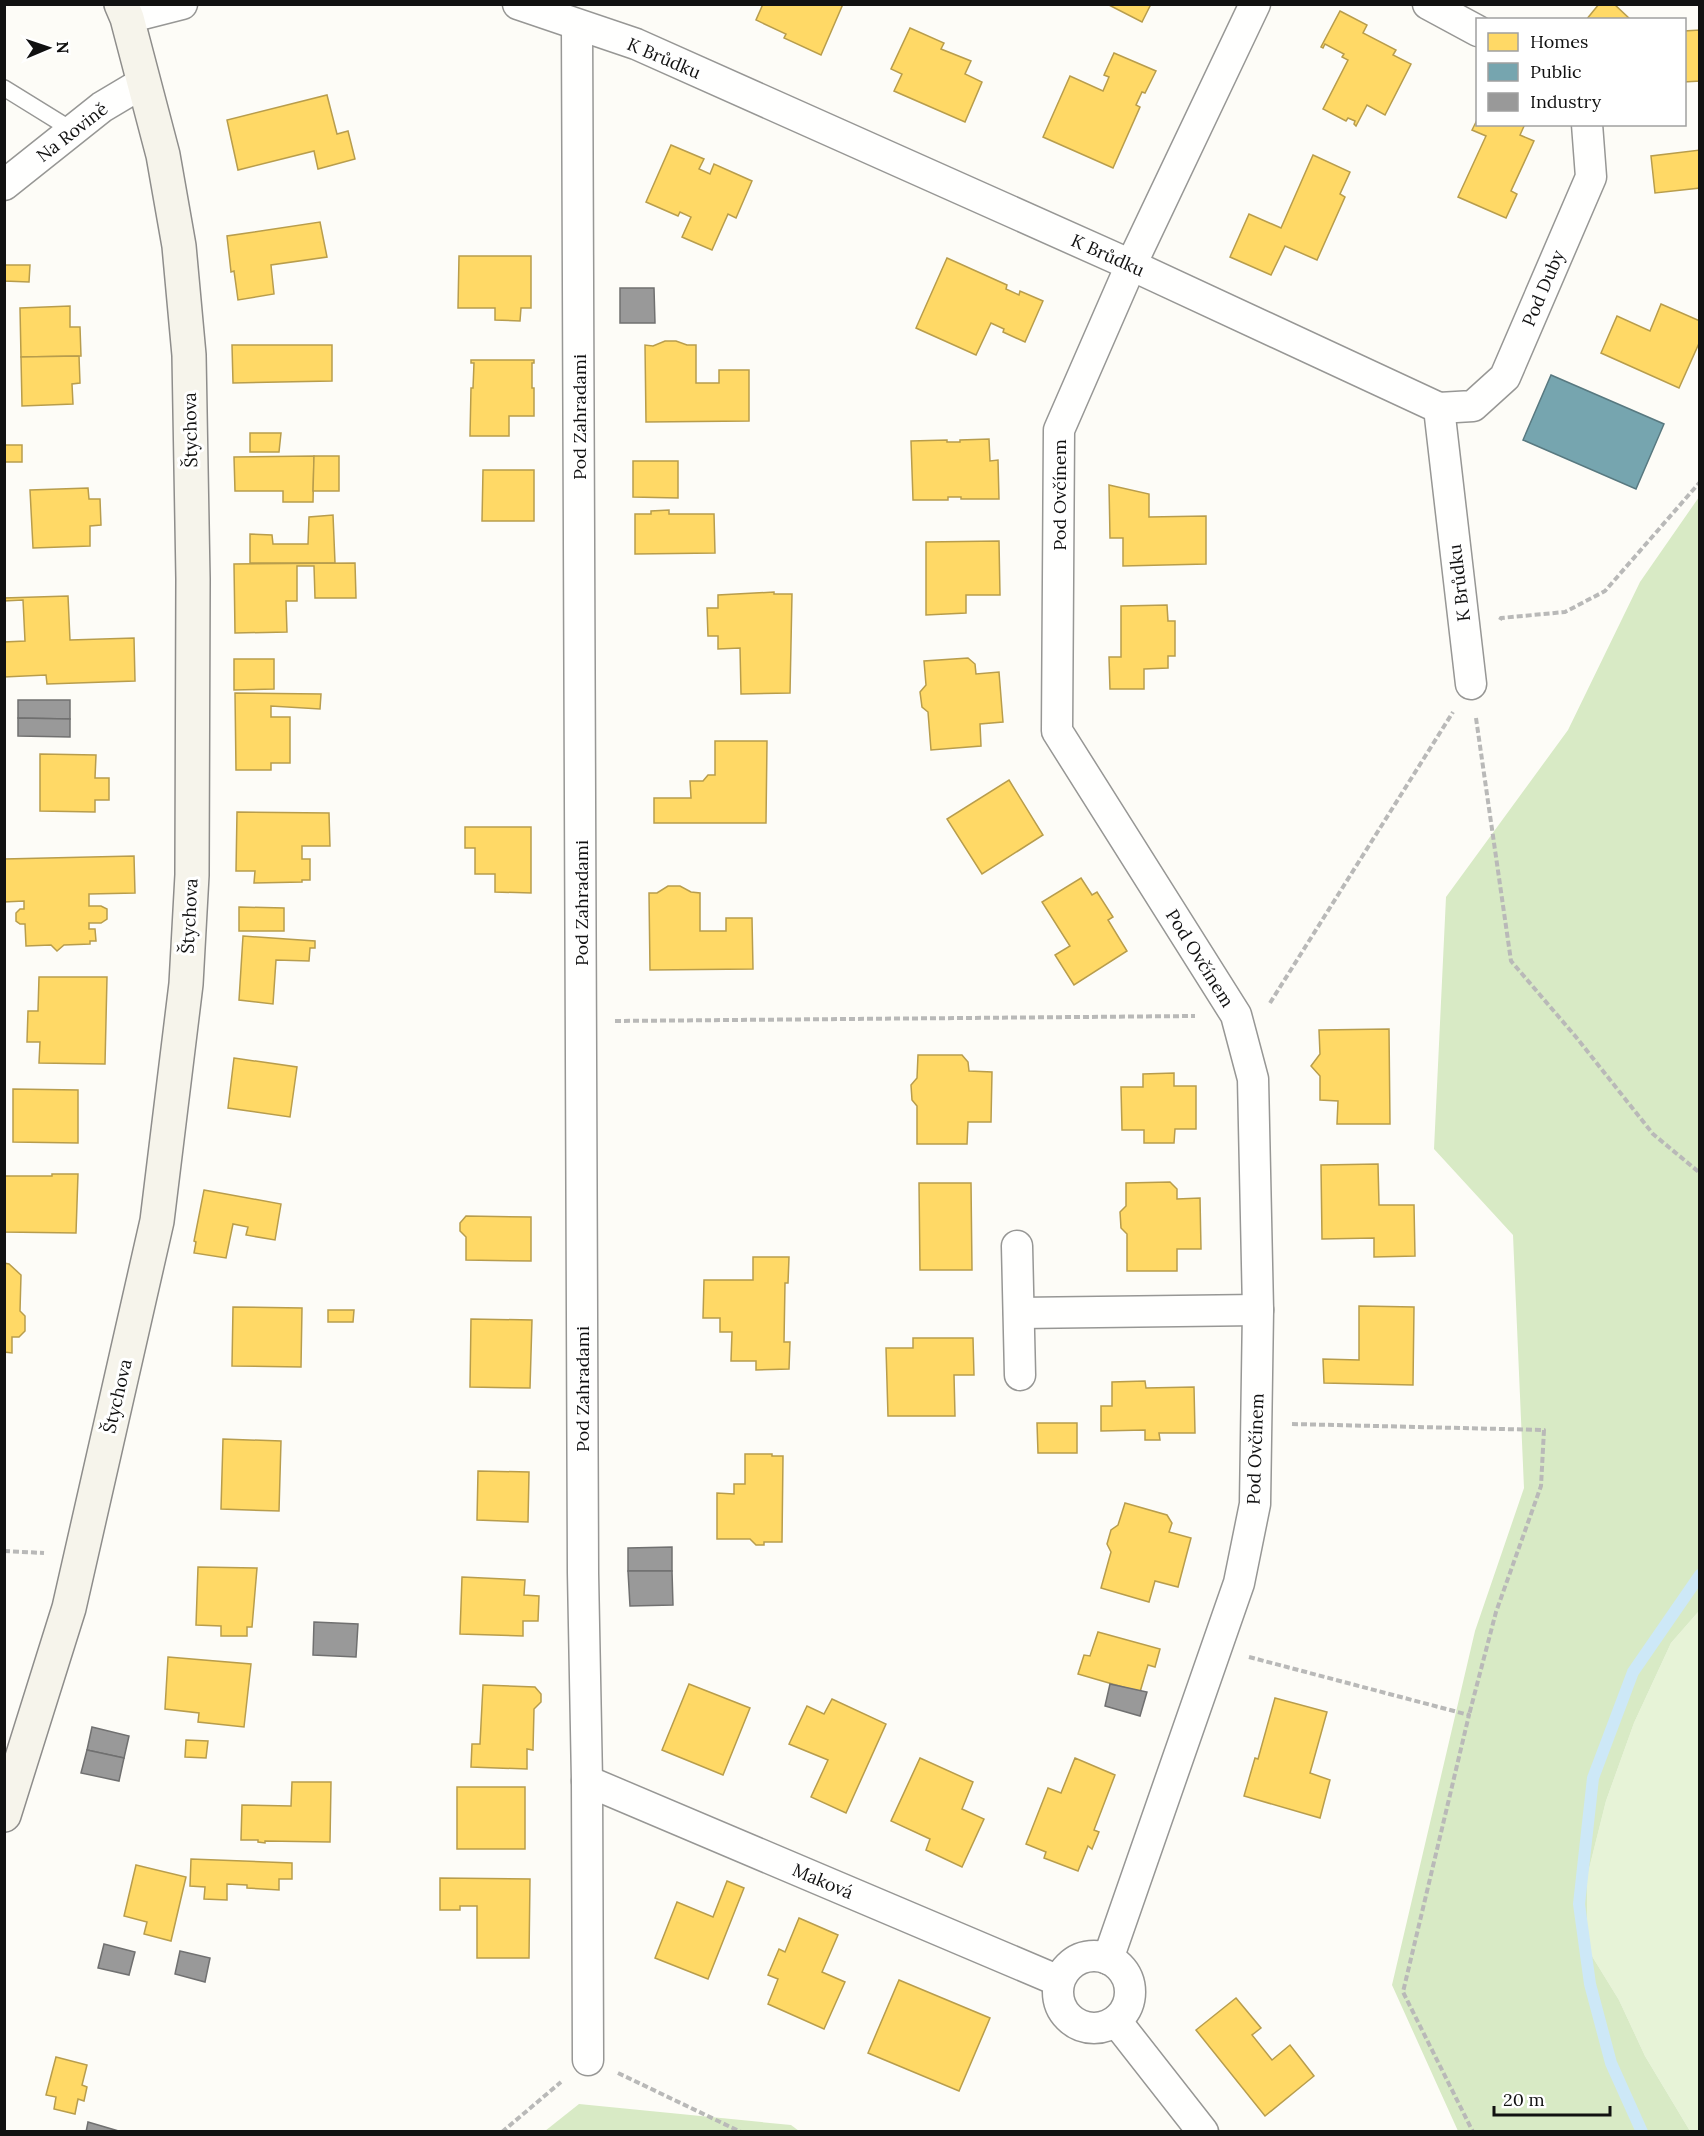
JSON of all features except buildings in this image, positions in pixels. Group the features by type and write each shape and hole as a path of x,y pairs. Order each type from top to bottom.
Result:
{"street":[{"path":"124,11 182,4"},
{"name":"K Brůdku","path":"518,4 636,44 1131,265 1439,408 1471,684"},
{"name":"Pod Ovčínem","path":"1108,1959 1239,1583 1255,1504 1258,1310 1252,1079 1236,1015 1057,731 1059,430 1131,265 1255,4"},
{"path":"1428,4 1476,30"},
{"name":"Štychova","path":"4,1815 69,1608 154,1233 186,984 192,875 193,579 189,355 180,246 164,155 124,11"},
{"name":"Pod Zahradami","path":"577,25 583,1573 588,1781 588,2060"},
{"name":"Na Rovině","path":"4,185 102,107 144,82"},
{"name":"Pod Duby","path":"1439,408 1473,406 1505,377 1591,177 1587,126"},
{"path":"1017,1246 1020,1375"},
{"path":"1019,1313 1258,1310"},
{"name":"Maková","path":"588,1781 1059,1981"},
{"path":"1099,1956 1108,1959 1118,1965 1129,1983 1129,2004 1116,2021 1097,2029 1077,2025 1069,2019 1058,2001 1059,1981 1070,1965 1079,1959 1099,1956"},
{"path":"1116,2021 1203,2132"}],"lane":[{"path":"4,88 72,130"}],"path":[{"path":"1497,627 1501,618 1565,612 1605,591 1700,482"},
{"path":"581,1021 1236,1015 1266,1011 1471,684"},
{"path":"1471,684 1511,961 1576,1037 1653,1134 1700,1173"},
{"path":"1256,1423 1544,1430 1541,1486 1496,1612 1403,1992 1473,2132"},
{"path":"1216,1648 1469,1715"},
{"path":"502,2132 588,2060 741,2132"}],"green space":[{"path":"1699,497 1699,1611 1671,1643 1634,1723 1606,1801 1587,1877 1587,1948 1619,2000 1645,2056 1690,2131 1458,2131 1392,1985 1475,1631 1524,1488 1513,1235 1434,1149 1446,897 1568,730 1640,582"},
{"path":"1699,1611 1699,2131 1690,2131 1645,2056 1619,2000 1587,1948 1587,1877 1606,1801 1634,1723 1671,1643"},
{"path":"579,2104 791,2125 799,2131 545,2131"}],"waterway":[{"path":"1642,2132 1611,2063 1590,1984 1579,1904 1593,1778 1633,1672 1700,1575"}]}
